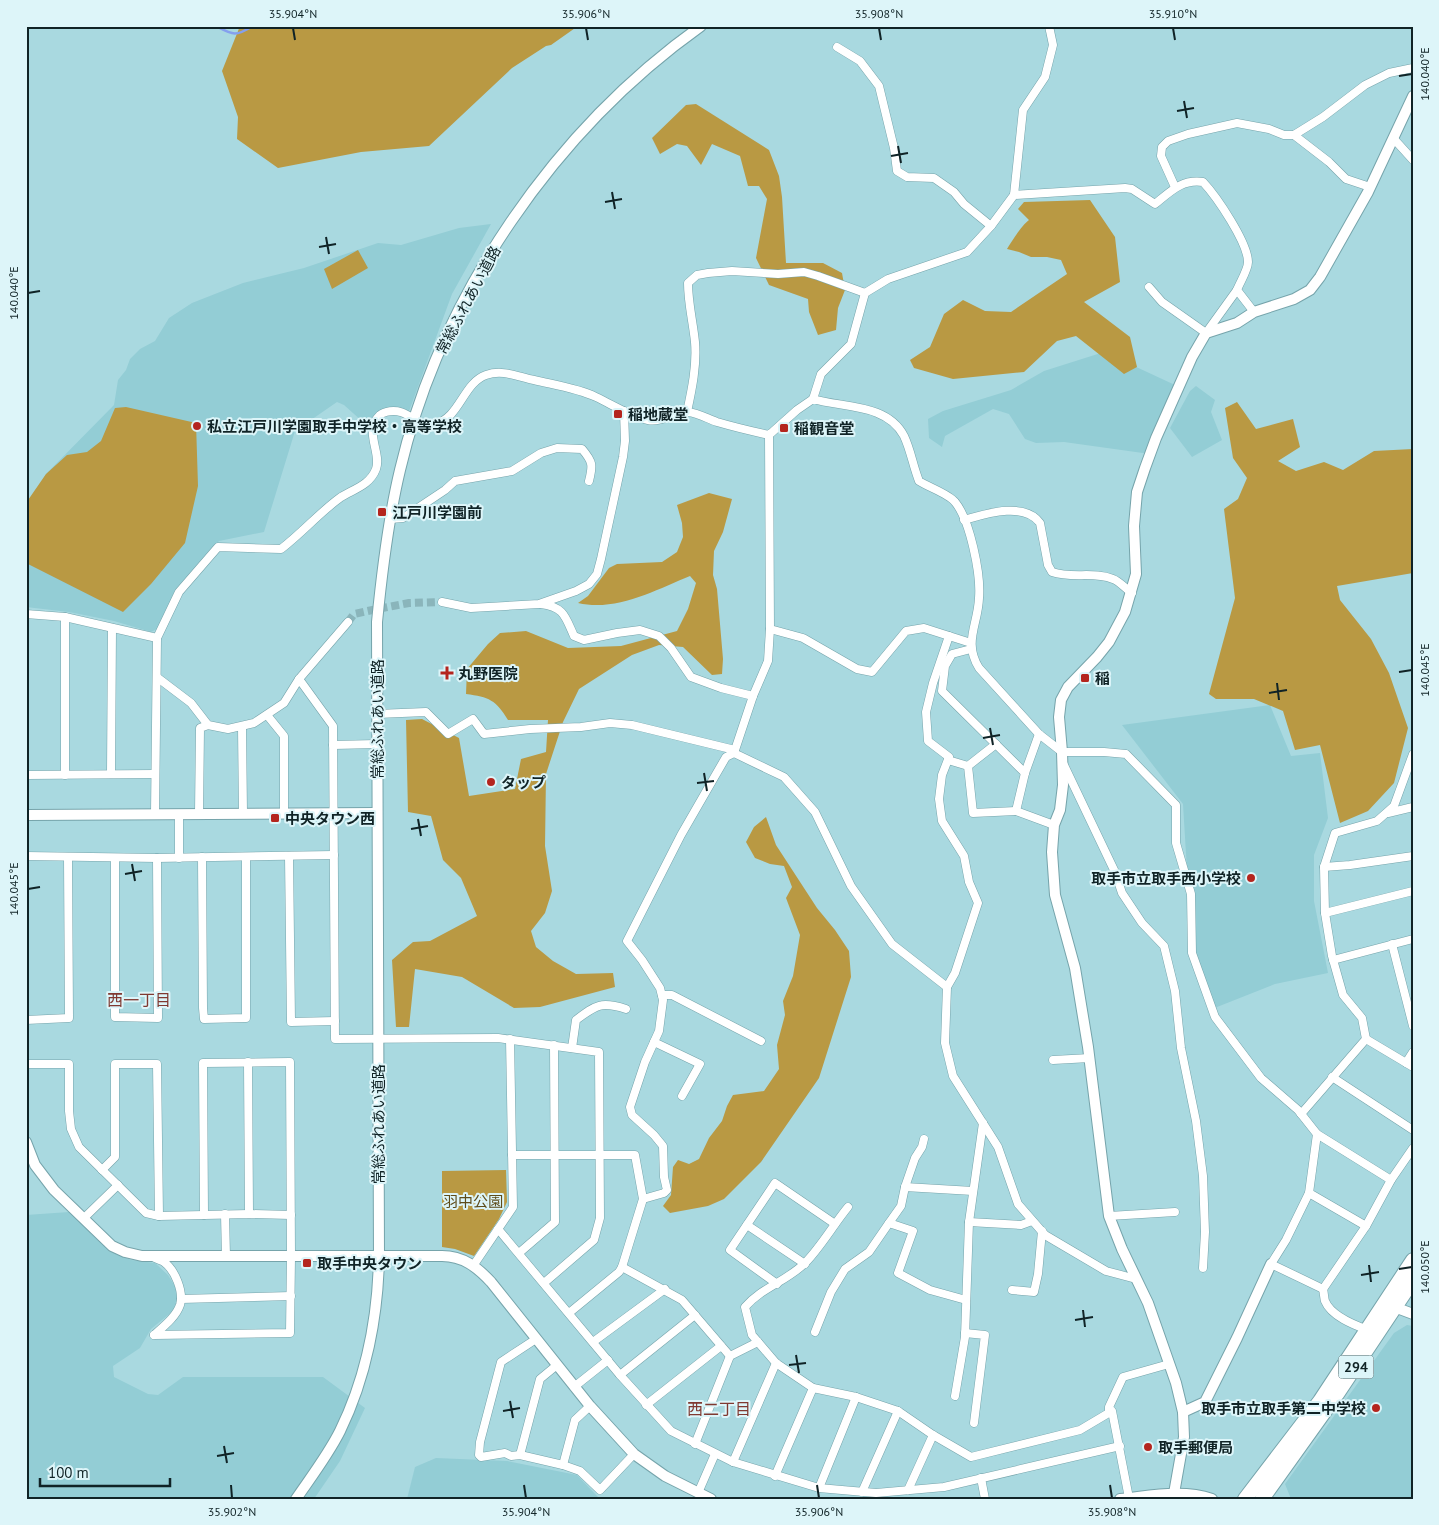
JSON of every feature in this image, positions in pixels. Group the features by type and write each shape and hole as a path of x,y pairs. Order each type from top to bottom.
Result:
{"highway":[{"name":"294","path":"1262,1499 1337,1394 1390,1306 1413,1260"},
{"name":"294","path":"1245,1499 1320,1401 1368,1330 1413,1280"}],"street":[{"name":"常総ふれあい道路","path":"296,1499 340,1431 356,1391 374,1319 379,1276 377,622 382,571 400,468 428,379 448,331 488,258 542,179 570,145 599,114 660,58 701,26"},
{"path":"155,814 157,638 179,592 218,547 281,549 341,497 360,488 371,478 376,468 373,424 381,414 394,410 408,414 424,424 435,424 452,413 475,381 485,375 509,373 583,392 650,421 687,412 743,430 769,434 812,398 821,374 851,344 865,293 888,279 967,252 991,226 1014,195 1023,110 1045,77 1053,45 1052,29"},
{"path":"837,48 860,61 879,86 894,148 897,171 907,176 934,178 954,192 964,204 991,226"},
{"path":"1175,187 1161,156 1162,147 1168,141 1188,134 1237,123 1269,129 1284,135 1294,135 1323,117 1365,85 1388,72 1413,68"},
{"path":"1206,332 1237,323 1254,312 1294,299 1310,290 1320,277 1370,187 1413,96"},
{"path":"1294,135 1329,162 1346,179 1370,187"},
{"path":"1394,139 1413,160"},
{"path":"1014,195 1126,188 1132,189 1155,204 1175,187 1192,180 1203,182 1212,192 1246,249 1248,264 1237,290 1206,332 1192,357 1144,468 1137,492 1134,526 1136,574 1132,594 1125,612 1109,642 1098,657 1068,687 1061,700 1058,717 1063,785 1060,810 1054,825 1052,852 1054,895 1075,968 1090,1058 1109,1216 1122,1249 1148,1303 1183,1412 1184,1437 1174,1496"},
{"path":"687,412 694,384 695,344 688,284 697,275 732,271 778,274 804,272 865,293"},
{"path":"1149,287 1162,302 1206,332"},
{"path":"1237,290 1254,312"},
{"path":"812,398 860,407 894,422 903,434 919,481 952,499 958,506 975,555 979,586 979,598 971,646 973,658 979,668 1062,757 1115,872 1122,893 1142,923 1164,946 1175,991 1181,1048 1196,1121 1201,1158 1205,1232 1204,1268"},
{"path":"539,604 576,591 589,584 597,574 623,457 625,441 624,411"},
{"path":"643,1199 664,1193 667,1190 664,1177 663,1146 632,1115 630,1107 645,1062 659,1031 663,1000 660,988 627,941 681,835 714,776 726,758 735,752 768,661 770,629 769,434"},
{"path":"390,519 403,518 445,490 455,481 512,471 541,453 557,448 582,449 591,459 592,466 589,481"},
{"path":"964,520 997,511 1026,512 1036,517 1040,523 1048,565 1052,572 1069,576 1099,576 1112,579 1132,594"},
{"path":"442,602 471,608 539,604 554,606 564,615 574,636 584,640 640,630 659,636 671,648 691,677 721,688 754,696"},
{"path":"26,614 65,617 157,638"},
{"path":"65,617 65,775"},
{"path":"200,814 200,728 208,725 228,729 242,727 254,723 284,703 299,679 348,622"},
{"path":"111,774 112,628"},
{"path":"770,629 803,638 857,669 872,672 906,631 924,628 950,636 971,646"},
{"path":"950,636 926,712 928,742 950,757 942,776 938,799 942,821 964,856 969,882 978,903 955,974 947,987 945,1043 953,1076 998,1147 1018,1204 1032,1221 1045,1235 1106,1271 1136,1279"},
{"path":"971,646 952,654 945,666 942,691 1025,773"},
{"path":"158,678 192,703 208,725"},
{"path":"299,679 333,726 332,813 335,1039 498,1038 599,1052 600,1218 594,1240 544,1283"},
{"path":"377,714 426,712 448,734 473,719 484,734 610,723 632,725 735,752 784,777 815,812 851,886 892,944 947,987"},
{"path":"267,715 284,736 284,814"},
{"path":"242,727 243,814"},
{"path":"1016,811 1025,773 1039,734"},
{"path":"334,745 377,744"},
{"path":"968,766 996,744"},
{"path":"1062,757 1104,752 1126,754 1176,804 1176,844 1191,894 1192,953 1215,1017 1261,1078 1301,1114 1317,1134 1391,1180"},
{"path":"1413,754 1394,806 1377,821 1335,833 1324,867 1325,913 1333,960 1343,995 1362,1018 1366,1038 1410,1065 1413,1052"},
{"path":"948,760 968,766"},
{"path":"968,766 973,813 1016,811 1054,825"},
{"path":"26,775 156,774"},
{"path":"1386,813 1413,807"},
{"path":"26,815 378,813"},
{"path":"179,814 179,858"},
{"path":"26,856 179,858 334,855"},
{"path":"26,1020 69,1018 68,856"},
{"path":"290,856 291,1022 335,1021"},
{"path":"1324,867 1413,856"},
{"path":"202,857 204,1019 246,1018 246,857"},
{"path":"115,858 115,1017 158,1018 157,858"},
{"path":"1325,913 1413,892"},
{"path":"1333,960 1413,939"},
{"path":"1392,944 1413,1026"},
{"path":"662,995 672,995 760,1041"},
{"path":"572,1048 576,1020 595,1006 612,1005 626,1009"},
{"path":"1301,1114 1366,1038"},
{"path":"473,1266 513,1207 510,1039"},
{"path":"654,1042 700,1064 682,1096"},
{"path":"519,1254 555,1222 554,1045"},
{"path":"1053,1060 1090,1058"},
{"path":"248,1062 249,1214"},
{"path":"152,1257 165,1263 177,1280 181,1299 181,1304 174,1315 154,1336 290,1333 290,1062 203,1064 204,1215"},
{"path":"26,1064 69,1064 69,1111 72,1129 79,1147 146,1214 159,1216 291,1215"},
{"path":"102,1170 115,1157 115,1064 157,1064 159,1216"},
{"path":"1332,1077 1413,1130"},
{"path":"954,1396 965,1333 969,1222 983,1123"},
{"path":"1183,1412 1204,1402 1237,1338 1271,1264 1286,1240 1309,1193 1317,1134"},
{"path":"815,1332 831,1292 845,1269 868,1252 901,1206 905,1187 924,1139"},
{"path":"26,1142 31,1167 112,1246 125,1252 152,1257 452,1256 462,1259 491,1282 590,1406 634,1454 665,1476 711,1499"},
{"path":"1368,1330 1355,1326 1333,1312 1326,1302 1324,1289 1366,1226 1391,1180 1413,1148"},
{"path":"512,1155 635,1155 643,1199 622,1267 619,1272 569,1313"},
{"path":"777,1284 730,1250 775,1183 835,1224"},
{"path":"84,1218 118,1185"},
{"path":"905,1187 973,1191"},
{"path":"1309,1193 1366,1226"},
{"path":"848,1207 804,1264 777,1284 754,1297 745,1308 752,1334 776,1363 813,1388 856,1398 898,1411 933,1435 971,1457 1080,1430 1112,1411 1120,1446 1124,1498 1193,1494 1212,1499"},
{"path":"1109,1216 1175,1212"},
{"path":"225,1214 226,1257"},
{"path":"969,1222 1021,1225 1032,1221"},
{"path":"889,1223 914,1231 898,1273 930,1290 966,1300"},
{"path":"746,1225 804,1264"},
{"path":"498,1229 620,1375 670,1431 733,1462 841,1495 944,1487 1120,1446"},
{"path":"1012,1290 1034,1292 1038,1274 1042,1231"},
{"path":"1271,1264 1324,1289"},
{"path":"622,1267 682,1300 730,1356"},
{"path":"593,1342 665,1289"},
{"path":"181,1299 291,1296"},
{"path":"1390,1306 1413,1314"},
{"path":"620,1375 695,1315"},
{"path":"965,1333 985,1335 974,1422"},
{"path":"536,1339 501,1362 480,1442 478,1452 482,1457 505,1454 511,1456 520,1455 563,1464 580,1471 600,1490 634,1454"},
{"path":"695,1444 730,1356 758,1342"},
{"path":"646,1405 721,1346"},
{"path":"574,1386 608,1360"},
{"path":"733,1462 776,1363"},
{"path":"1108,1413 1108,1407 1123,1377 1169,1364"},
{"path":"520,1455 540,1379 557,1365"},
{"path":"775,1476 813,1388"},
{"path":"819,1488 856,1398"},
{"path":"563,1464 574,1420 590,1406"},
{"path":"862,1492 898,1411"},
{"path":"908,1490 933,1435"},
{"path":"698,1493 715,1454"},
{"path":"981,1478 985,1499"}],"shaded area":[{"name":"私立江戸川学園取手中学校・高等学校","path":"491,224 452,294 408,414 381,414 363,422 344,405 337,402 295,431 264,532 219,541 175,590 159,628 151,632 114,621 69,612 26,607 26,509 46,474 114,405 118,380 126,370 130,359 140,349 155,341 169,318 192,303 243,283 304,268 378,243 401,245 459,228"},
{"path":"1104,352 1175,385 1150,454 1064,442 1036,443 1025,439 1009,414 993,409 945,436 942,447 929,438 928,419 943,411 1011,390 1044,371"},
{"path":"1196,386 1215,400 1211,412 1222,440 1192,457 1170,428 1190,391"},
{"name":"取手市立取手西小学校","path":"1270,705 1291,756 1320,753 1328,818 1314,855 1314,901 1328,973 1275,984 1212,1009 1192,953 1183,804 1122,725"},
{"path":"69,1212 114,1253 131,1260 155,1263 168,1275 176,1288 177,1299 173,1311 151,1329 140,1348 113,1366 114,1377 148,1394 158,1395 183,1377 323,1377 365,1408 340,1461 314,1499 26,1499 26,1215"},
{"name":"取手市立取手第二中学校","path":"1407,1325 1413,1326 1413,1499 1291,1499 1285,1484 1394,1333"},
{"path":"436,1458 507,1461 577,1475 598,1497 604,1499 407,1499 415,1467"}],"green space":[{"path":"240,26 578,26 551,45 546,46 512,68 429,146 361,152 278,168 237,139 238,117 222,71"},
{"path":"696,104 769,150 779,176 786,263 823,263 842,273 845,290 838,308 836,330 818,335 809,312 808,299 769,285 756,258 767,199 759,186 748,186 740,156 712,144 701,165 687,146 677,144 660,154 652,138 686,105"},
{"path":"1090,200 1115,237 1120,282 1084,302 1130,337 1137,367 1124,374 1076,336 1057,341 1024,372 953,379 914,368 910,360 930,347 944,314 963,300 985,311 1011,312 1067,274 1061,260 1047,257 1031,257 1007,249 1020,229 1029,220 1018,209 1024,202"},
{"path":"358,250 368,268 332,289 324,269"},
{"path":"1237,402 1256,429 1293,419 1300,447 1278,461 1296,471 1324,462 1343,470 1374,451 1413,449 1413,573 1337,586 1340,600 1371,639 1389,673 1408,728 1394,783 1368,811 1340,823 1320,745 1295,750 1283,711 1254,699 1216,699 1209,694 1235,598 1224,509 1238,499 1247,478 1233,458 1225,408"},
{"path":"126,407 196,423 198,486 185,543 151,584 123,612 26,563 26,503 46,474 67,455 87,452 101,441 115,408"},
{"path":"709,493 732,499 723,532 714,551 713,575 717,589 723,659 722,674 712,675 683,647 659,645 632,655 579,689 563,722 546,774 545,846 552,891 545,913 531,931 536,947 553,961 576,974 613,973 615,987 540,1007 514,1008 462,977 415,969 409,1027 396,1027 392,960 413,942 430,941 477,916 461,878 443,860 431,816 408,812 406,720 422,719 459,738 469,796 515,789 521,759 546,752 548,720 508,720 496,704 486,698 466,694 467,669 500,633 526,631 568,648 621,646 677,631 688,609 696,583 690,576 650,593 621,602 607,605 578,603 588,596 609,568 617,564 662,562 677,552 683,537 682,523 677,505"},
{"path":"766,817 776,845 817,908 849,951 851,977 819,1078 761,1162 724,1199 708,1206 670,1213 663,1206 671,1195 673,1167 678,1160 689,1164 699,1159 709,1138 722,1121 733,1095 764,1091 779,1069 777,1045 785,1015 783,1001 793,976 800,935 786,898 792,887 784,866 770,864 755,858 746,842 754,827"},
{"name":"羽中公園","path":"506,1170 507,1202 499,1219 474,1256 455,1249 442,1247 442,1171"}],"waterway":[{"path":"216,26 234,34 253,26"}],"tunnel":[{"path":"348,622 354,614 377,609 409,603 442,602"}],"place":[{"name":"稲地蔵堂","path":"618,414"},
{"name":"私立江戸川学園取手中学校・高等学校","path":"197,426"},
{"name":"稲観音堂","path":"784,428"},
{"name":"江戸川学園前","path":"382,512"},
{"name":"丸野医院","path":"447,673"},
{"name":"稲","path":"1085,678"},
{"name":"タップ","path":"491,782"},
{"name":"中央タウン西","path":"275,818"},
{"name":"取手市立取手西小学校","path":"1251,878"},
{"name":"取手中央タウン","path":"307,1263"},
{"name":"取手市立取手第二中学校","path":"1376,1408"},
{"name":"取手郵便局","path":"1148,1447"}],"district":[{"name":"西一丁目","path":"139,1000"},
{"name":"西二丁目","path":"719,1409"}]}
